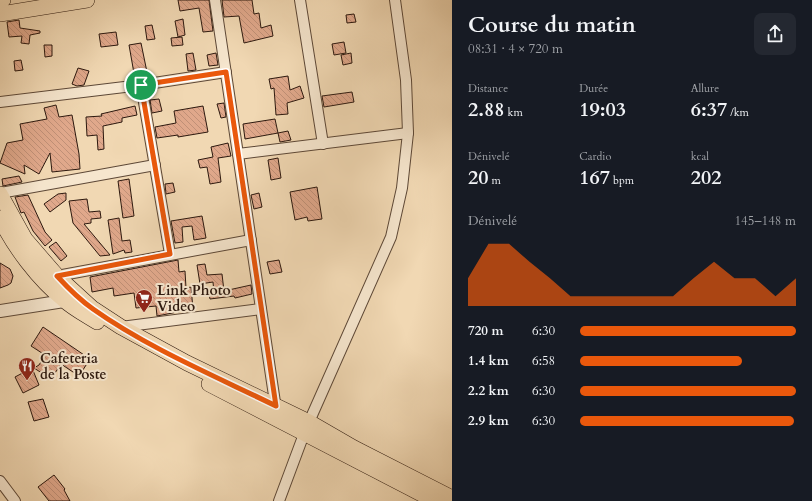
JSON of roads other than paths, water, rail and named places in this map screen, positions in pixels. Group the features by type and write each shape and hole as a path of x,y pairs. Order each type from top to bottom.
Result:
{"main road":[{"path":"0,14 87,0"},
{"path":"0,194 25,239 57,276 92,308 121,327 306,428 435,501"},
{"path":"0,218 19,250 42,279 64,301 148,354 277,412"},
{"path":"306,428 354,448 452,498"}],"street":[{"path":"215,0 277,412"},
{"path":"300,0 323,144"},
{"path":"279,501 306,428 391,237 402,188 408,133 406,80 395,0"},
{"path":"0,102 141,85 226,72"},
{"path":"141,85 170,254"},
{"path":"238,154 408,133"},
{"path":"0,194 154,165"},
{"path":"57,276 251,240"},
{"path":"0,311 64,301"},
{"path":"121,327 261,309"},
{"path":"0,481 15,501"}],"place":[{"name":"Link Photo Video","path":"144,313"},
{"name":"Cafeteria de la Poste","path":"27,381"}]}
